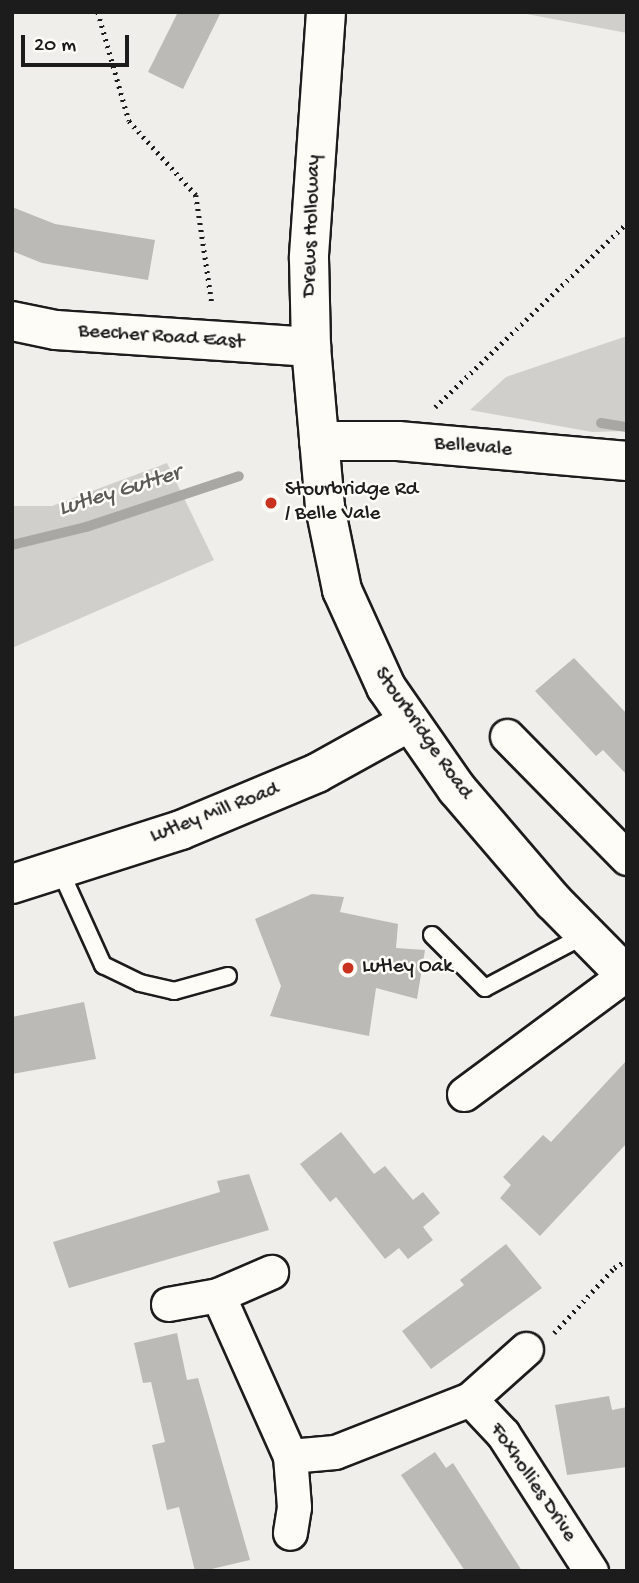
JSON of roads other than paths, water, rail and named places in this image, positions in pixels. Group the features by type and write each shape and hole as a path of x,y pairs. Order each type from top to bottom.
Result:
{"main road":[{"name":"Drews Holloway","path":"319,441 311,347 309,258 326,12"},
{"name":"Beecher Road East","path":"12,321 56,330 218,343 311,347"},
{"name":"Bellevale","path":"319,441 398,441 627,461"},
{"name":"Stourbridge Road","path":"319,441 325,507 342,590 366,651 409,722 484,822 626,976"},
{"name":"Lutley Mill Road","path":"12,884 181,830 304,779 409,722"}],"street":[{"path":"507,736 627,858"},
{"path":"464,1094 626,976"},
{"path":"168,1304 218,1295 271,1272"},
{"path":"218,1295 290,1457 294,1507 290,1533"},
{"path":"290,1457 335,1452 470,1399 526,1349"},
{"name":"Foxhollies Drive","path":"470,1399 503,1434 591,1571"}],"lane":[{"path":"59,868 103,965 140,983 174,992 228,976"},
{"path":"432,935 485,988 585,934"}],"waterway":[{"name":"Lutley Gutter","path":"601,423 627,427"},
{"name":"Lutley Gutter","path":"12,545 86,527 239,476"}],"place":[{"name":"Stourbridge Rd / Belle Vale","path":"271,503"},
{"name":"Lutley Oak","path":"348,968"}]}
